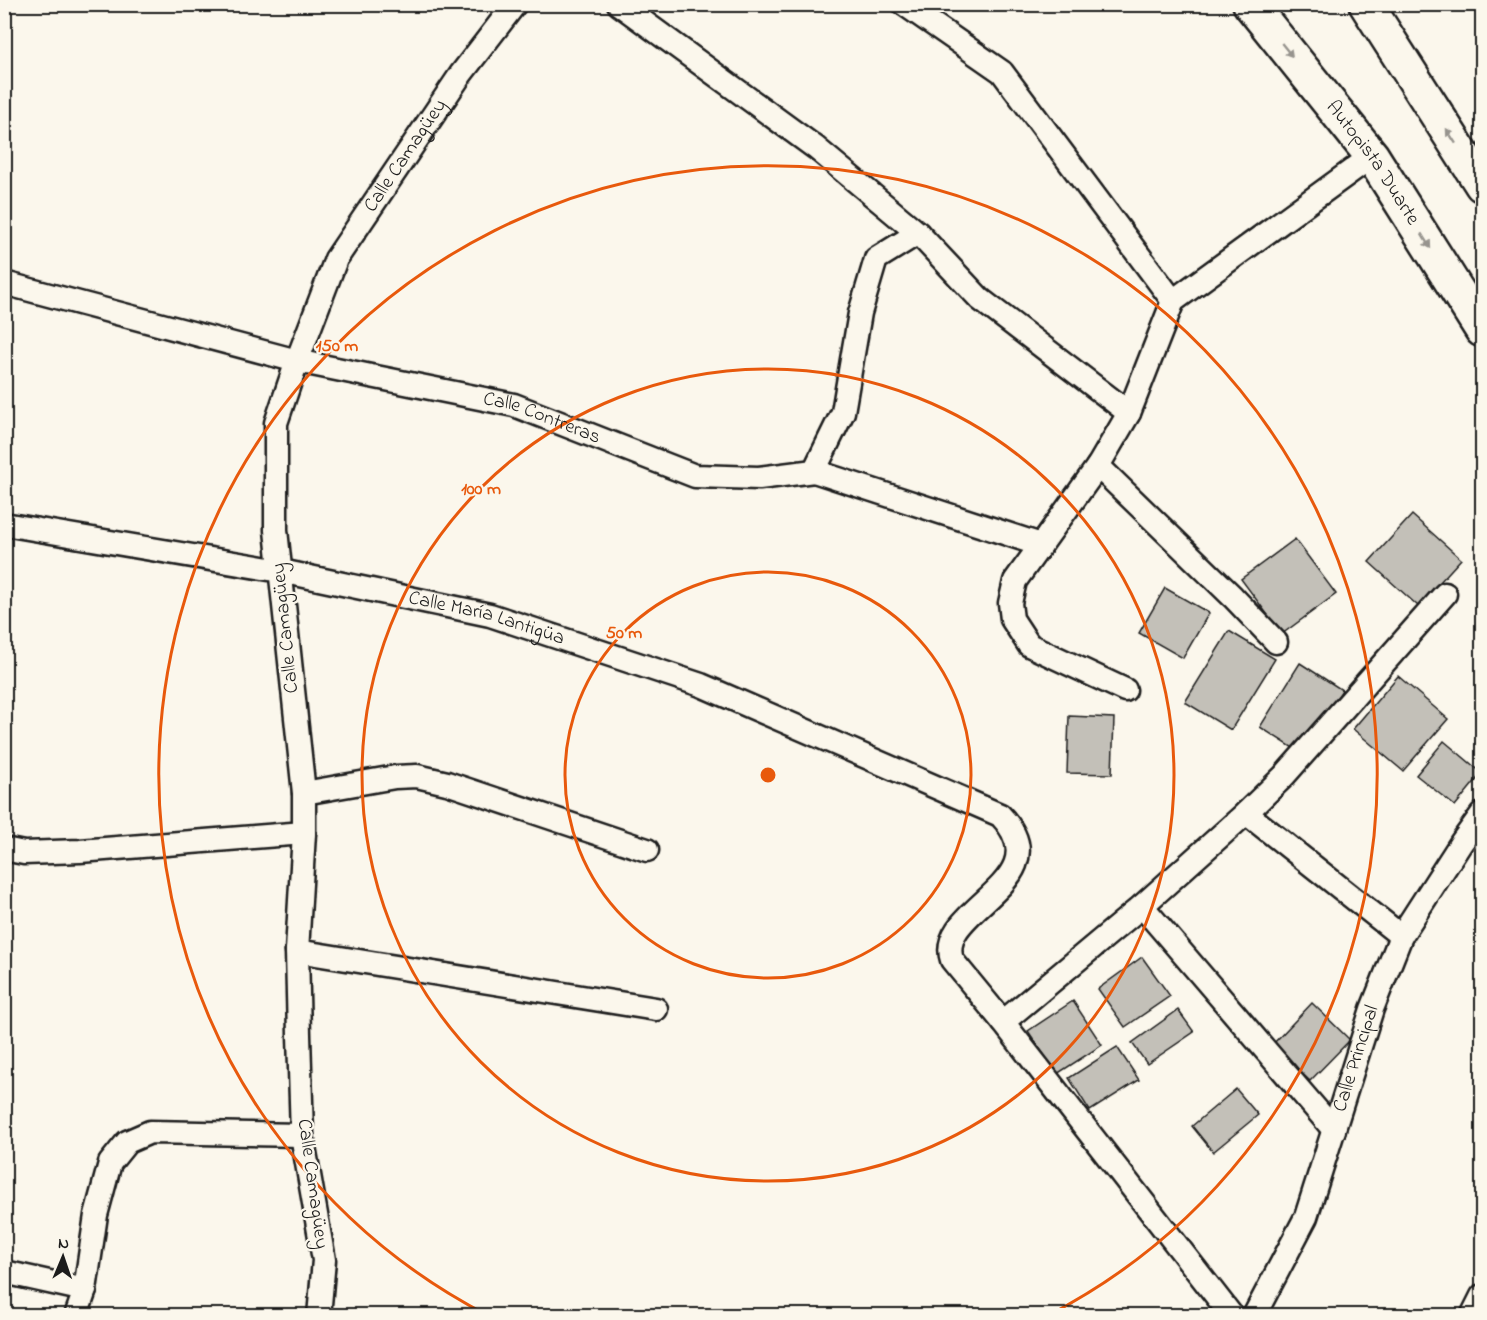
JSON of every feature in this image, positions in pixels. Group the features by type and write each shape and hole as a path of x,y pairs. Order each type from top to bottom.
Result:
{"highway":[{"name":"Autopista Duarte","path":"1250,4 1372,156 1482,330"},
{"path":"1366,4 1482,185"}],"street":[{"name":"Calle Camagüey","path":"319,1316 324,1260 302,1135 297,951 304,793 276,530 276,423 336,259 461,74 515,4"},
{"path":"619,4 816,148 918,233 980,299 1129,413"},
{"path":"904,4 1002,72 1173,301"},
{"path":"1125,690 1029,645 1012,619 1010,603 1016,581 1098,466 1129,413 1173,301 1372,156"},
{"path":"918,233 876,259 860,313 843,412 814,471 1041,545"},
{"name":"Calle Contreras","path":"4,283 297,362 514,405 695,476 759,478 814,471"},
{"path":"1098,466 1276,642"},
{"name":"Calle María Lantigüa","path":"4,524 281,571 490,615 701,685 1000,815 1012,827 1019,843 1017,861 1007,878 954,933 949,951 952,960 1004,1022"},
{"path":"1232,1316 1004,1022 1142,906 1246,813 1283,777 1445,594"},
{"path":"304,793 395,777 417,776 447,783 647,850"},
{"path":"1246,813 1401,936"},
{"name":"Calle Principal","path":"1254,1316 1306,1216 1372,1009 1401,936 1482,814"},
{"path":"4,849 24,853 80,851 304,833"},
{"path":"1142,906 1334,1130"},
{"path":"297,951 656,1009"},
{"path":"76,1316 85,1290 96,1215 110,1163 128,1142 150,1132 302,1135"},
{"path":"4,1272 85,1290"},
{"path":"1472,1316 1482,1296"}],"building":[{"path":"1412,515 1461,559 1418,606 1369,562"},
{"path":"1295,539 1336,594 1282,634 1241,579"},
{"path":"1165,588 1209,613 1183,658 1139,633"},
{"path":"1229,631 1275,659 1231,730 1185,702"},
{"path":"1300,663 1342,690 1301,753 1260,727"},
{"path":"1398,676 1448,719 1403,771 1353,729"},
{"path":"1069,716 1114,718 1112,774 1067,773"},
{"path":"1444,741 1482,773 1455,806 1416,775"},
{"path":"1142,957 1170,996 1125,1027 1098,989"},
{"path":"1073,1001 1102,1045 1057,1074 1028,1031"},
{"path":"1312,1003 1350,1040 1310,1081 1272,1045"},
{"path":"1178,1010 1194,1032 1147,1064 1132,1043"},
{"path":"1117,1047 1139,1080 1090,1111 1069,1078"},
{"path":"1236,1089 1258,1115 1213,1152 1192,1126"}]}
